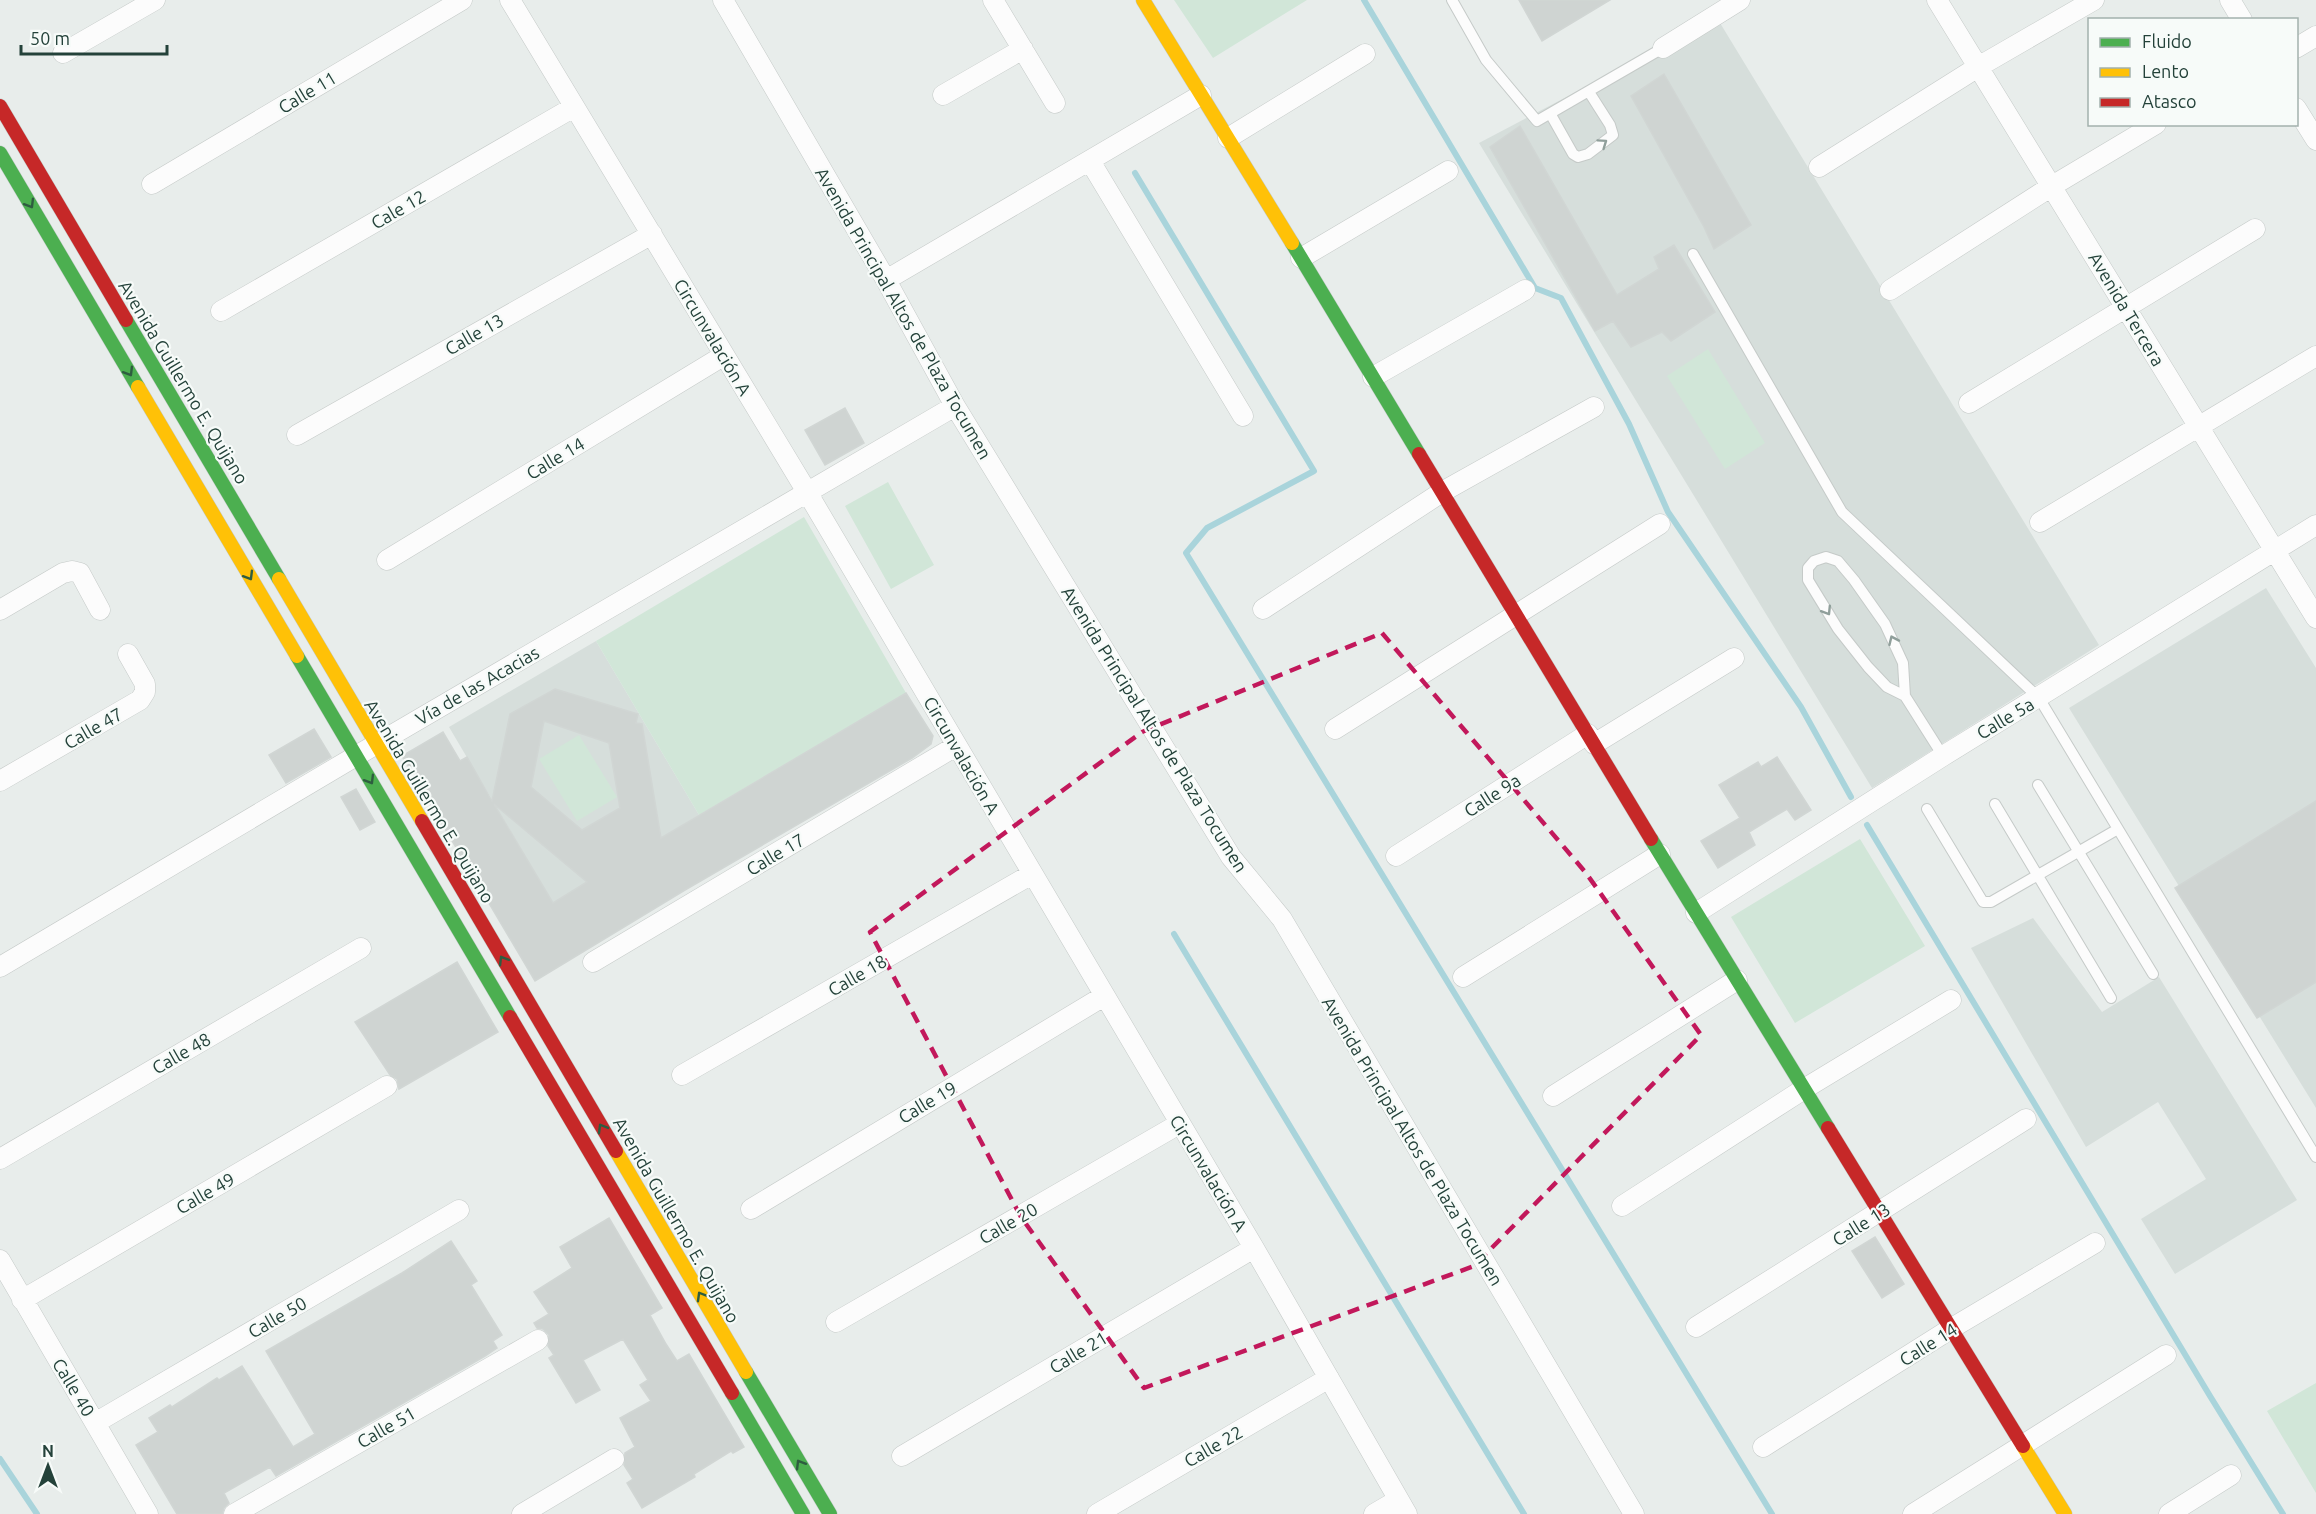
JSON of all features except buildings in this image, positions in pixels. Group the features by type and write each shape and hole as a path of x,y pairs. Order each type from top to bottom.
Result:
{"street":[{"path":"63,53 155,0"},
{"name":"Calle 11","path":"152,184 462,0"},
{"name":"Circunvalación A","path":"510,0 807,492 1254,1248 1403,1507"},
{"name":"Avenida Principal Altos de Plaza Tocumen","path":"723,0 886,280 956,406 1231,857 1282,919 1634,1514"},
{"path":"993,0 1055,103"},
{"path":"1143,0 1660,854 2065,1514"},
{"path":"1663,48 1740,0"},
{"name":"Avenida Tercera","path":"1936,0 2316,618"},
{"path":"1819,167 1978,67 2094,0"},
{"path":"2230,0 2241,18"},
{"path":"2298,47 2316,36"},
{"path":"943,96 1023,49"},
{"path":"1228,138 1365,54"},
{"path":"886,280 1201,94"},
{"name":"Avenida Guillermo E. Quijano","path":"0,106 830,1514"},
{"name":"Cale 12","path":"221,311 574,107"},
{"path":"2298,111 2316,140"},
{"path":"1890,290 2052,186 2153,126"},
{"path":"0,153 803,1514"},
{"path":"1090,161 1243,416"},
{"path":"1301,258 1448,171"},
{"path":"1969,403 2255,229"},
{"name":"Calle 13","path":"297,435 652,234"},
{"path":"1372,377 1525,290"},
{"name":"Calle 14","path":"387,560 723,356"},
{"path":"2040,522 2316,356"},
{"name":"Vía de las Acacias","path":"0,967 356,756 956,406"},
{"path":"1263,609 1442,492 1594,407"},
{"path":"1335,729 1660,524"},
{"name":"Calle 5a","path":"1696,913 1943,756 2316,525"},
{"path":"230,543 250,531"},
{"path":"0,610 63,573 72,571 80,573 99,610"},
{"name":"Calle 47","path":"0,782 140,700 146,692 145,684 128,654"},
{"name":"Calle 9a","path":"1396,856 1591,739 1734,658"},
{"name":"Calle 17","path":"593,962 956,746"},
{"path":"1464,977 1660,854"},
{"name":"Calle 18","path":"682,1075 1032,874"},
{"name":"Calle 48","path":"0,1159 361,948"},
{"path":"1553,1096 1737,980"},
{"name":"Calle 19","path":"751,1209 1104,996"},
{"path":"1622,1206 1804,1089 1951,1000"},
{"path":"543,1073 563,1062"},
{"name":"Calle 49","path":"22,1300 387,1086"},
{"name":"Calle 13","path":"1696,1327 2026,1119"},
{"name":"Calle 20","path":"836,1322 1179,1124"},
{"name":"Calle 50","path":"95,1423 459,1210"},
{"name":"Calle 14","path":"1762,1447 1952,1328 2095,1243"},
{"name":"Calle 21","path":"902,1456 1254,1248"},
{"name":"Calle 40","path":"0,1260 148,1514"},
{"name":"Calle 51","path":"234,1514 538,1340"},
{"path":"716,1366 736,1355"},
{"path":"1913,1514 2166,1355"},
{"name":"Calle 22","path":"1097,1514 1329,1378"},
{"path":"522,1514 614,1459"},
{"path":"2169,1514 2231,1475"},
{"path":"1374,1514 1403,1507"}],"lane":[{"path":"1452,0 1485,60 1535,120 1541,121 1663,48"},
{"path":"1551,115 1573,154 1578,157 1588,154 1612,135 1610,125 1589,92"},
{"path":"1693,254 1842,512 2039,698 2316,1156"},
{"path":"1905,696 1887,687 1868,667 1839,629 1808,580 1808,568 1814,561 1826,557 1839,561 1885,624 1903,663 1905,696 1943,756"},
{"path":"2038,785 2152,974"},
{"path":"1995,804 2111,998"},
{"path":"1927,809 1983,902 1991,902 2118,829"}],"highlighted area":[{"path":"1382,633 1586,873 1701,1035 1474,1266 1144,1388 1021,1217 870,932 1142,732"}],"shaded area":[{"path":"1717,18 2099,645 1872,788 1479,143"},
{"path":"2266,588 2316,668 2316,1108 2069,708"},
{"path":"596,641 699,815 553,903 449,727"},
{"path":"2033,918 2102,1012 2159,977 2297,1200 2175,1274 2141,1219 2206,1179 2158,1102 2086,1147 1971,948"}],"green space":[{"path":"1174,0 1307,0 1213,58"},
{"path":"1708,349 1765,443 1725,469 1667,376"},
{"path":"888,482 934,565 891,589 845,506"},
{"path":"804,517 906,693 699,815 596,641"},
{"path":"579,735 617,797 577,821 539,759"},
{"path":"1860,839 1925,946 1795,1023 1731,917"},
{"path":"2316,1383 2316,1493 2267,1411"}],"waterway":[{"path":"1364,0 1535,288 1561,298 1629,424 1668,512 1801,707 1851,797"},
{"path":"1135,173 1314,471 1207,528 1186,553 1772,1514"},
{"path":"1867,825 2283,1514"},
{"path":"1174,934 1524,1514"},
{"path":"0,1459 37,1514"}],"traffic: fast":[{"path":"0,153 138,387"},
{"path":"1292,243 1419,454"},
{"path":"126,320 279,579"},
{"path":"297,656 510,1017"},
{"path":"1651,839 1828,1128"},
{"path":"746,1372 830,1514"},
{"path":"732,1393 803,1514"}],"traffic: slow":[{"path":"1143,0 1292,243"},
{"path":"138,387 297,656"},
{"path":"279,579 422,821"},
{"path":"616,1151 746,1372"},
{"path":"2023,1446 2065,1514"}],"traffic: jam":[{"path":"0,106 126,320"},
{"path":"1419,454 1651,839"},
{"path":"422,821 616,1151"},
{"path":"510,1017 732,1393"},
{"path":"1828,1128 2023,1446"}]}
